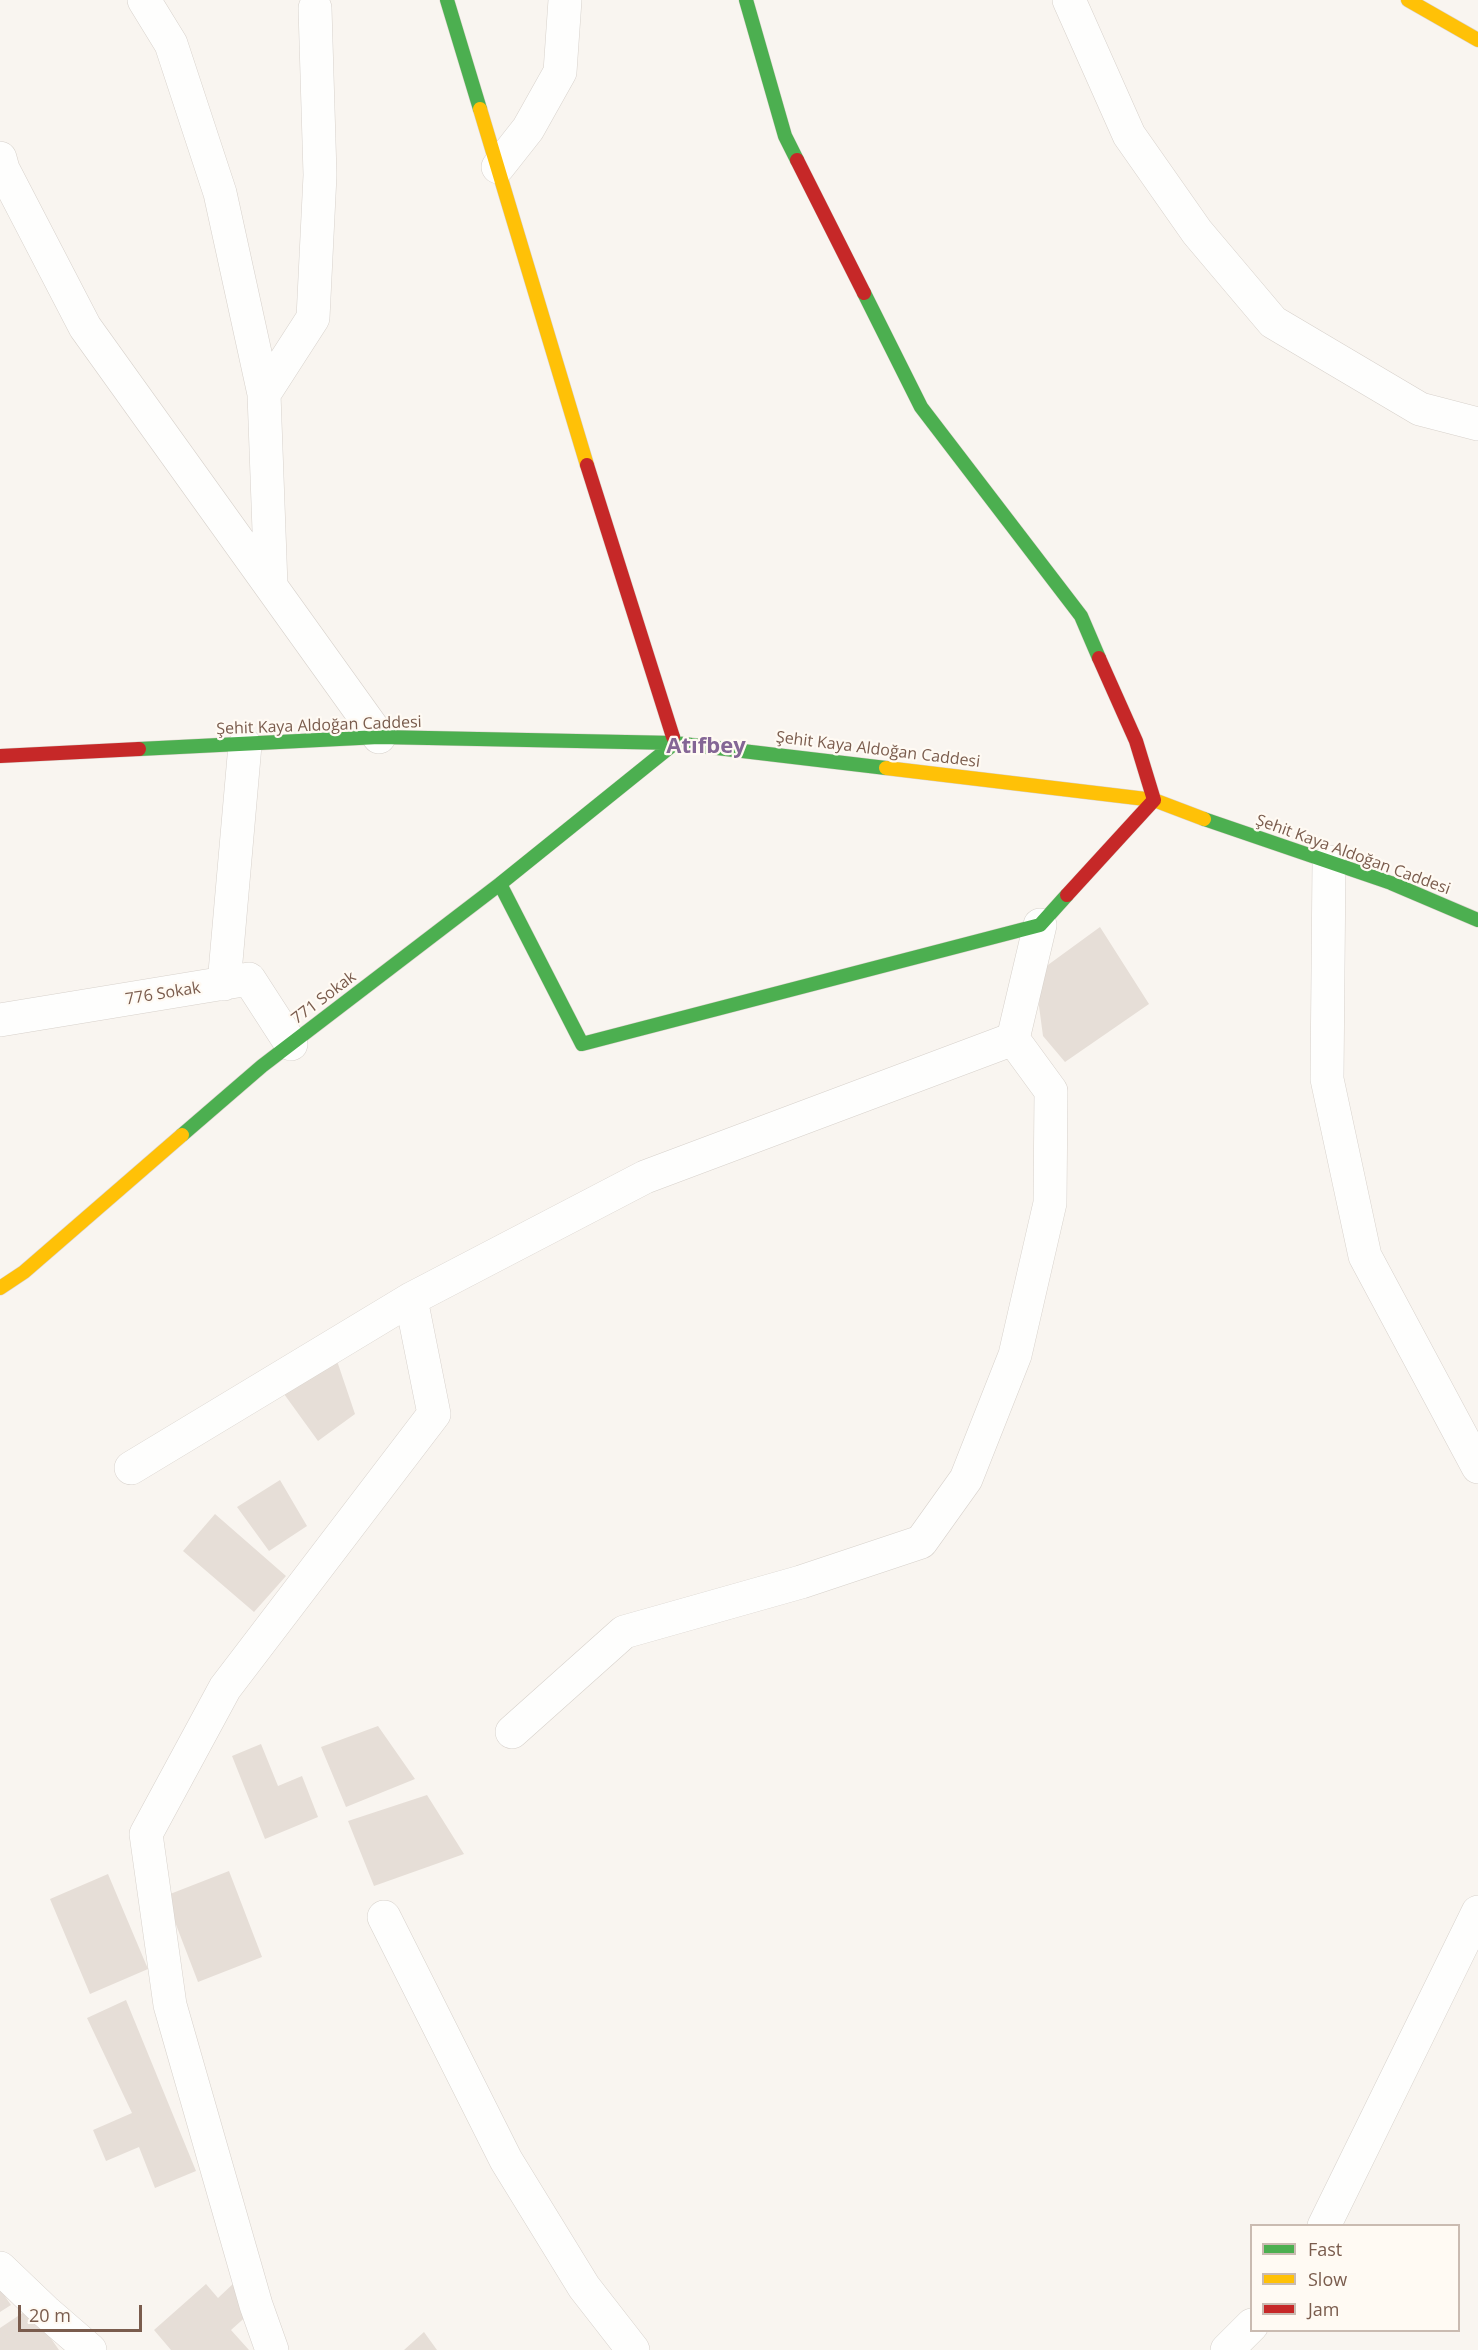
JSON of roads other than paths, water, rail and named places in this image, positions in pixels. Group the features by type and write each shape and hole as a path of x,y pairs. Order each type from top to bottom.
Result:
{"street":[{"path":"144,0 171,44 220,193 264,394 271,586"},
{"path":"447,0 595,493 675,742"},
{"path":"498,167 528,129 560,72 565,0"},
{"path":"513,1732 624,1632 801,1582 921,1542 966,1479 1015,1355 1050,1203 1051,1091 1013,1039 1040,925 1154,800 1136,741 1081,616 921,407 785,136 746,0"},
{"path":"1068,0 1129,135 1197,232 1273,322 1420,409 1478,424"},
{"path":"1408,0 1478,40"},
{"path":"264,394 312,318 320,175 315,8"},
{"path":"0,158 3,169 85,327 379,737"},
{"name":"Şehit Kaya Aldoğan Caddesi","path":"0,756 379,737 675,742 1154,800 1391,883 1478,920"},
{"name":"771 Sokak","path":"0,1288 24,1272 262,1066 500,884 675,742"},
{"path":"224,984 245,745"},
{"path":"1329,862 1326,1079 1365,1256 1478,1467"},
{"path":"500,884 582,1044 1040,925"},
{"name":"776 Sokak","path":"0,1020 249,979 291,1044"},
{"path":"130,1467 411,1299 645,1177 1013,1039"},
{"path":"272,2350 256,2305 170,2005 146,1834 225,1688 434,1414 411,1299"},
{"path":"1325,2224 1478,1912"},
{"path":"384,1917 506,2160 584,2287 633,2350"},
{"path":"0,2268 45,2312 90,2350"},
{"path":"1227,2350 1250,2326"}],"district":[{"name":"Atıfbey","path":"706,747"}]}
